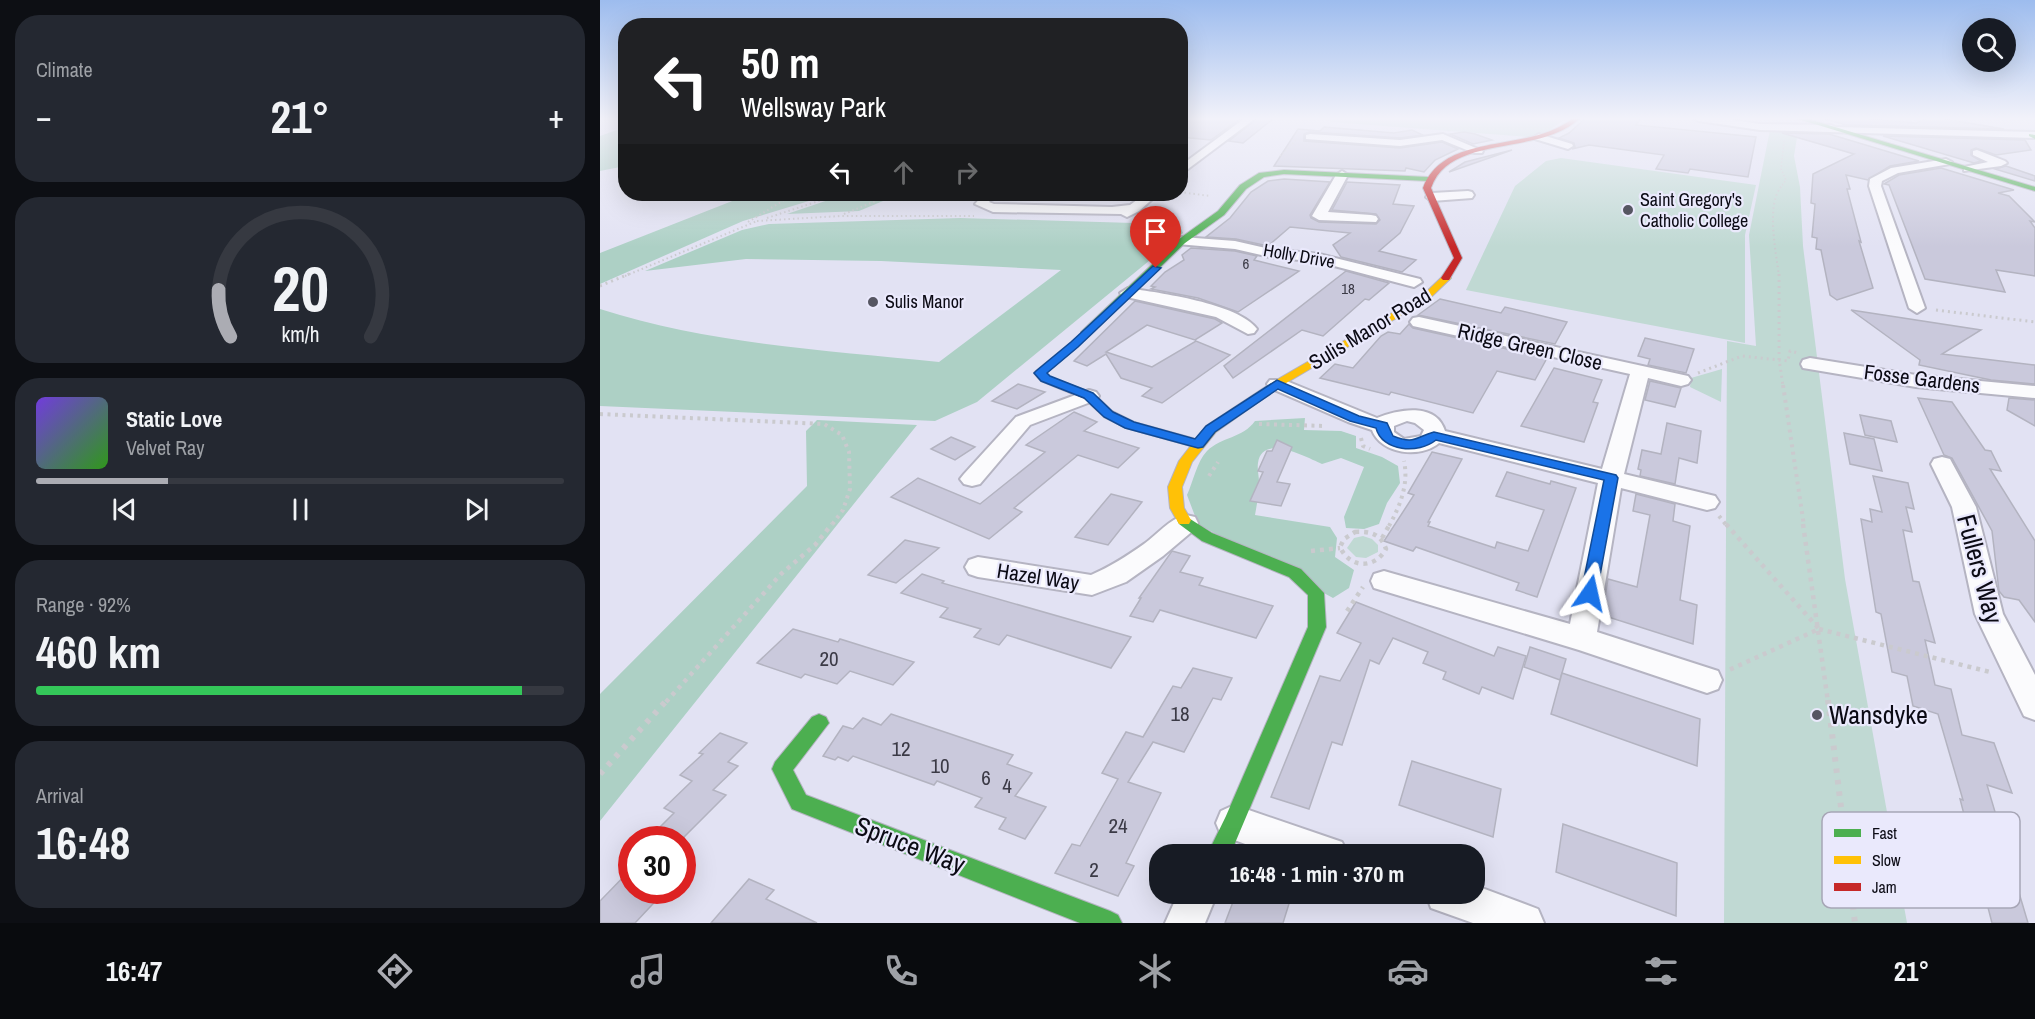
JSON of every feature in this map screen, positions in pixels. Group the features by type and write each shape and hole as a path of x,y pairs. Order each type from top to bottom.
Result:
{"street":[{"path":"1198,444 1130,425 1108,414 1089,396 1045,379 1040,373 1074,345 1182,241 1221,213 1235,194 1257,178 1268,173 1284,172 1428,179 1437,167 1449,161"},
{"path":"1943,161 2035,189"},
{"path":"1968,169 2001,163 1996,161"},
{"path":"1917,308 1875,186 1876,179 1896,170 1946,162"},
{"path":"1342,175 1319,216 1371,219"},
{"name":"Sulis Manor Road","path":"1186,523 1177,508 1175,487 1186,461 1211,429 1277,384 1426,297 1444,283 1452,272 1458,258 1427,188 1428,179"},
{"path":"1432,197 1468,195"},
{"path":"984,201 981,204 993,208 1112,211 1130,210 1142,201"},
{"name":"Holly Drive","path":"1182,241 1235,244 1276,254 1319,258 1414,282"},
{"path":"1128,293 1170,300 1222,313 1248,329"},
{"name":"Ridge Green Close","path":"1419,322 1681,380"},
{"name":"Fosse Gardens","path":"1810,364 1916,381 2035,392"},
{"path":"1581,639 1611,478 1640,372"},
{"path":"1277,384 1355,418 1382,426"},
{"path":"972,479 1023,421 1089,396"},
{"path":"1382,426 1390,418 1414,415 1433,425 1434,435"},
{"path":"1382,426 1388,439 1403,456 1434,435"},
{"path":"1434,435 1707,502"},
{"name":"Fullers Way","path":"1942,464 1964,507 1989,614 2035,706"},
{"path":"1186,523 1207,537 1295,573 1316,593 1317,627 1224,844"},
{"name":"Hazel Way","path":"978,567 1092,585 1117,575 1154,550 1186,523"},
{"path":"1384,581 1581,639 1707,680"},
{"name":"Spruce Way","path":"819,723 782,769 799,802 1110,923"},
{"path":"1234,823 1296,844"},
{"path":"1472,904 1524,923"}],"path":[{"path":"1268,173 1268,169 1275,161"},
{"path":"1781,161 1780,169 1786,180 1776,193 1776,207 1772,219 1780,284 1779,359 1819,629 1841,812"},
{"path":"1188,193 1213,196 1235,194"},
{"path":"743,225 782,201"},
{"path":"600,286 743,225 818,201"},
{"path":"840,216 875,201"},
{"path":"757,221 840,216 980,216"},
{"path":"1917,308 2035,322"},
{"path":"1681,380 1742,356 1788,361"},
{"path":"600,414 824,424 842,435 849,452 850,489 843,510 815,545 781,574 600,774"},
{"path":"1225,420 1269,425 1330,426"},
{"path":"1359,431 1363,446 1371,450"},
{"path":"1382,538 1397,511 1407,476 1403,456"},
{"path":"1707,502 1819,629 2020,679"},
{"path":"1355,532 1370,532 1382,538 1385,543 1385,554 1375,562 1368,564 1352,561 1342,553 1340,548 1344,538 1355,532"},
{"path":"1707,680 1819,629"},
{"path":"1853,908 1855,923"}],"green space":[{"path":"600,161 618,161 618,167 600,171"},
{"name":"Saint Gregory's Catholic College","path":"1546,161 1583,161 1756,185 1745,235 1745,343 1466,290 1515,186"},
{"path":"1764,161 1795,161 1800,187 1803,246 1845,579 1887,812 1822,812 1822,908 1904,908 1907,923 1724,923 1727,341 1756,346 1749,235"},
{"path":"732,201 809,201 743,221 600,284 600,253"},
{"path":"825,201 883,201 859,211 787,214"},
{"path":"960,218 1133,223 1176,218 1183,233 977,402 935,421 600,406 600,309 641,321 725,338 939,362 1061,270 881,261 746,259 645,271 742,230 769,224"},
{"path":"1722,369 1721,402 1690,387 1691,378"},
{"path":"1305,418 1304,430 1341,431 1356,436 1356,448 1382,457 1398,466 1400,483 1387,503 1379,524 1364,529 1346,528 1344,517 1364,467 1341,458 1322,464 1296,453 1276,448 1261,454 1258,463 1259,486 1255,515 1330,527 1337,538 1335,557 1354,570 1349,588 1333,598 1198,524 1187,495 1200,460 1213,446 1244,431 1255,421"},
{"path":"817,420 917,425 600,821 600,694 807,486 806,431"},
{"path":"1363,536 1372,539 1378,545 1378,552 1366,558 1356,557 1347,548 1354,538"}],"building":[{"path":"1277,161 1434,161 1424,172 1406,168 1405,171 1274,166"},
{"path":"1480,161 1449,172 1465,162"},
{"path":"1661,161 1751,161 1748,177 1690,169 1688,173 1656,169"},
{"path":"1839,161 1919,161 1890,166 1868,180 1846,175 1850,189 1847,189 1861,242 1859,241 1873,288 1837,300 1830,295 1821,250 1816,249 1817,238 1812,237 1815,204 1811,203 1813,174"},
{"path":"2006,166 2035,176 2035,181 1995,169"},
{"path":"1941,168 2014,190 1998,193 2009,196 2035,222 2030,221 2035,228 2035,276 1996,270 2005,292 1925,279 1889,185 1884,184 1899,175"},
{"path":"1284,179 1330,182 1310,215 1319,222 1376,224 1380,220 1376,214 1332,210 1347,182 1400,185 1393,204 1414,206 1400,233 1379,251 1416,260 1402,272 1341,257 1333,245 1350,233 1290,227 1268,246 1236,239 1206,237 1230,218 1251,192 1268,181"},
{"path":"1191,248 1235,251 1257,256 1254,260 1299,271 1238,312 1198,298 1151,289 1155,287 1151,286 1165,272 1184,260 1182,255"},
{"path":"1346,271 1389,283 1369,300 1365,299 1323,336 1302,330 1233,378 1224,366"},
{"path":"1440,299 1501,313 1505,307 1567,322 1555,344 1418,315"},
{"path":"1135,301 1215,319 1222,323 1195,340 1147,325 1106,352 1152,367 1196,341 1230,355 1162,403 1142,396 1152,388 1121,378 1106,354 1087,366 1074,361"},
{"path":"1851,310 1981,330 1942,354 2035,365 2035,384 1991,380 1919,365 1920,360"},
{"path":"1409,324 1413,328 1547,358 1535,380 1497,371 1473,413 1391,392 1389,395 1320,378 1335,364 1353,368 1381,336 1388,332 1400,334"},
{"path":"1645,338 1694,349 1686,373 1648,365 1650,359 1638,356"},
{"path":"1554,368 1602,380 1593,402 1598,403 1584,442 1521,426"},
{"path":"1650,381 1681,388 1675,407 1645,400"},
{"path":"1018,384 1045,392 1017,409 992,401"},
{"path":"1918,398 1952,402 1985,450 1991,451 2001,471 1990,469 2035,541 2035,622 2019,600 2004,597 1999,591 1992,531 1952,458 1944,455"},
{"path":"2009,398 2035,400 2035,426 2007,410"},
{"path":"1074,412 1097,422 1084,431 1139,448 1118,468 1078,455 1014,508 1022,512 989,539 891,497 918,478 980,504 1045,452 1026,445"},
{"path":"1860,415 1891,421 1897,442 1865,435"},
{"path":"1667,423 1701,431 1697,463 1679,458 1675,484 1640,476 1641,470 1638,469 1642,450 1661,454"},
{"path":"1844,433 1874,439 1882,471 1850,464"},
{"path":"951,437 975,447 955,460 931,449"},
{"path":"1277,440 1292,447 1277,482 1290,484 1281,506 1250,501 1263,472 1258,471 1267,451 1272,451"},
{"path":"1432,452 1462,459 1428,522 1430,522 1428,526 1495,548 1497,542 1528,551 1544,510 1496,496 1507,472 1550,484 1551,481 1576,488 1537,597 1516,590 1519,583 1416,547 1413,551 1384,541 1414,495 1408,493"},
{"path":"1873,476 1908,483 1914,509 1906,507 1912,532 1903,530 1913,581 1919,582 1935,643 1925,640 1935,685 1951,689 1962,735 1994,743 2012,793 1987,785 1995,812 1963,812 1960,799 1963,800 1938,714 1913,706 1907,676 1892,672 1881,614 1876,612 1861,519 1872,522 1870,509 1882,512"},
{"path":"1111,494 1142,502 1108,545 1075,537"},
{"path":"1636,494 1675,504 1673,521 1690,526 1680,600 1697,605 1693,644 1602,615 1608,579 1637,587 1650,515 1633,511"},
{"path":"905,540 939,548 896,583 868,575"},
{"path":"1172,551 1190,556 1180,572 1203,578 1199,585 1273,606 1256,638 1160,610 1153,622 1130,616 1141,598 1139,598"},
{"path":"922,574 944,581 942,583 1131,637 1111,668 1007,635 999,645 974,637 981,629 940,617 948,608 901,593"},
{"path":"1356,602 1494,656 1498,647 1526,656 1513,699 1482,687 1479,694 1443,679 1446,672 1423,663 1428,652 1393,638 1379,664 1370,660 1342,745 1332,742 1309,809 1271,797 1320,676 1340,681 1361,643 1337,633"},
{"path":"793,629 838,642 840,639 914,662 893,685 850,671 837,684 805,674 801,678 757,663"},
{"path":"1530,647 1566,659 1560,680 1524,667"},
{"path":"1193,668 1232,678 1221,700 1213,698 1184,752 1153,742 1128,782 1161,793 1126,863 1134,866 1118,896 1055,873 1072,844 1080,846 1118,779 1102,773 1126,732 1143,737 1173,686 1181,688"},
{"path":"1562,673 1700,719 1697,766 1551,714"},
{"path":"891,714 1013,755 1007,764 1032,773 1015,796 1046,807 1025,839 999,829 1006,818 975,807 982,798 937,781 934,785 853,756 848,761 838,757 835,760 823,756 843,726 853,729 863,718 881,725"},
{"path":"720,733 747,743 728,762 738,766 713,790 726,795 695,826 661,826 674,813 664,808 692,781 680,775 703,754 699,753"},
{"path":"1412,761 1501,789 1493,837 1399,805"},
{"path":"1563,824 1677,863 1676,916 1556,872"},
{"path":"749,879 774,890 766,899 817,923 711,923"},
{"path":"618,882 618,904 653,904 635,923 600,923 600,901"},
{"path":"2020,896 2028,923 1992,923 1988,908 2020,908"},
{"path":"1232,904 1289,904 1283,923 1225,923"}],"traffic: fast":[{"path":"1942,161 2035,189"},
{"path":"1085,334 1182,241 1221,213 1243,187 1262,175 1284,172 1428,179"},
{"path":"1184,520 1207,537 1295,573 1316,593 1317,627 1224,844"},
{"path":"819,723 782,769 799,802 1110,923"}],"traffic: slow":[{"path":"1184,520 1177,508 1175,487 1186,461 1211,429 1277,384 1426,297 1446,278"}],"traffic: jam":[{"path":"1446,278 1458,258 1427,188 1434,173 1448,161"},
{"path":"1085,334 1040,373 1045,379 1089,396 1108,414 1130,425 1198,444"}],"place":[{"name":"Saint Gregory's Catholic College","path":"1628,210"},
{"name":"Sulis Manor","path":"873,302"},
{"name":"Wansdyke","path":"1817,715"}],"route":[{"path":"1156,268 1074,345 1040,373 1045,379 1089,396 1108,414 1130,425 1198,444 1211,429 1277,384 1355,418 1382,426 1384,435 1388,439 1401,445 1425,443 1434,435 1611,478 1590,593"}]}
